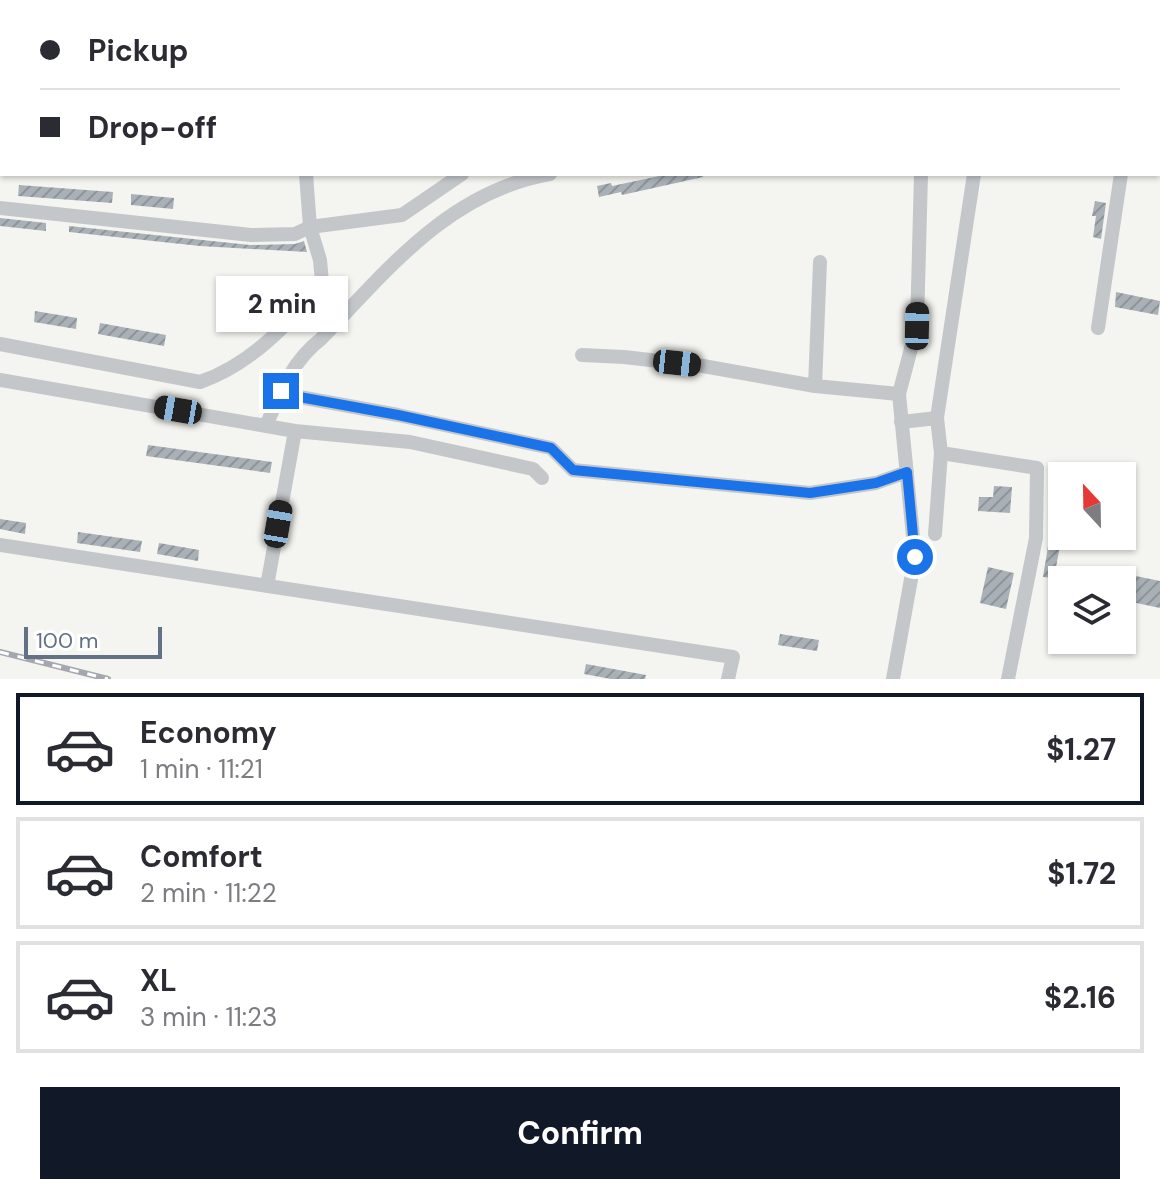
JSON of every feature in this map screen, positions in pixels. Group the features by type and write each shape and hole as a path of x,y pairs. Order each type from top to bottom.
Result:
{"street":[{"path":"0,344 200,382 219,376 247,360 308,301 322,282 320,260 310,227 306,176"},
{"path":"0,208 251,235 295,234 310,227 402,215 459,176"},
{"path":"266,426 281,391 303,353 321,339 412,243 468,205 539,176"},
{"path":"893,679 915,557 899,394 917,326 921,176"},
{"path":"935,534 941,453 937,418 974,176"},
{"path":"1098,328 1121,176"},
{"path":"815,386 820,262"},
{"path":"582,355 703,366 815,386 899,394"},
{"path":"0,380 295,431 410,442 533,469 542,478"},
{"path":"281,391 551,448 573,470 810,493 876,483 907,472"},
{"path":"901,422 937,418"},
{"path":"267,586 295,431"},
{"path":"941,453 1037,468 1036,538 1008,679"},
{"path":"0,545 733,657 728,679"}],"building":[{"path":"660,176 703,176 622,195 621,192 599,197 597,186 611,183 612,186"},
{"path":"19,185 113,192 112,203 18,196"},
{"path":"131,194 174,198 173,209 131,205"},
{"path":"1095,201 1106,203 1101,239 1093,237"},
{"path":"0,218 46,223 46,231 0,226"},
{"path":"69,226 250,245 304,241 307,252 200,246 69,232"},
{"path":"249,281 291,285 289,296 249,292"},
{"path":"1116,292 1160,301 1158,315 1115,307"},
{"path":"35,311 77,318 76,329 34,322"},
{"path":"100,323 166,335 164,346 98,334"},
{"path":"148,445 272,462 270,473 146,456"},
{"path":"994,486 1012,487 1010,513 978,511 979,497 993,497"},
{"path":"0,519 26,523 25,534 0,529"},
{"path":"78,532 142,541 140,552 77,543"},
{"path":"159,543 199,550 198,561 157,554"},
{"path":"1048,546 1048,550 1059,550 1056,566 1048,566 1048,577 1043,577"},
{"path":"988,567 1014,573 1006,609 980,603"},
{"path":"1136,576 1160,581 1160,608 1136,603"},
{"path":"780,634 819,640 817,651 778,645"},
{"path":"586,664 646,675 645,679 611,679 584,674"}],"railway":[{"path":"0,652 108,679"}],"route":[{"path":"281,391 551,448 573,470 810,493 876,483 907,472 915,557"}]}
